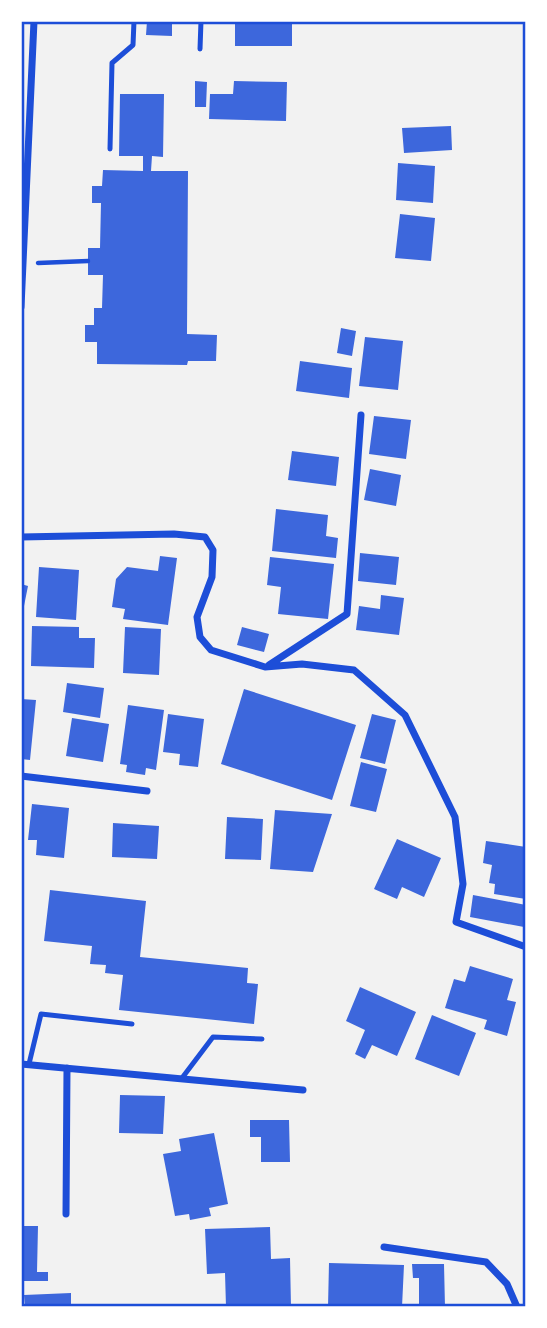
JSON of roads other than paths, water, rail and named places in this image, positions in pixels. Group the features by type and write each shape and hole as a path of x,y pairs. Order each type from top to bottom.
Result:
{"street":[{"path":"21,307 34,21"},
{"path":"265,667 347,614 361,415"},
{"path":"21,537 174,534 205,537 213,550 212,576 197,617 200,637 211,650 265,667 302,664 354,670 405,715 455,817 463,884 456,922 526,947"},
{"path":"21,776 147,791"},
{"path":"25,1064 303,1090"},
{"path":"66,1214 67,1068"},
{"path":"384,1247 486,1262 507,1284 517,1307"}],"lane":[{"path":"110,149 112,63 133,45 134,21"},
{"path":"200,49 201,21"},
{"path":"25,1064 41,1014 132,1024"},
{"path":"182,1079 213,1037 262,1040"}]}
